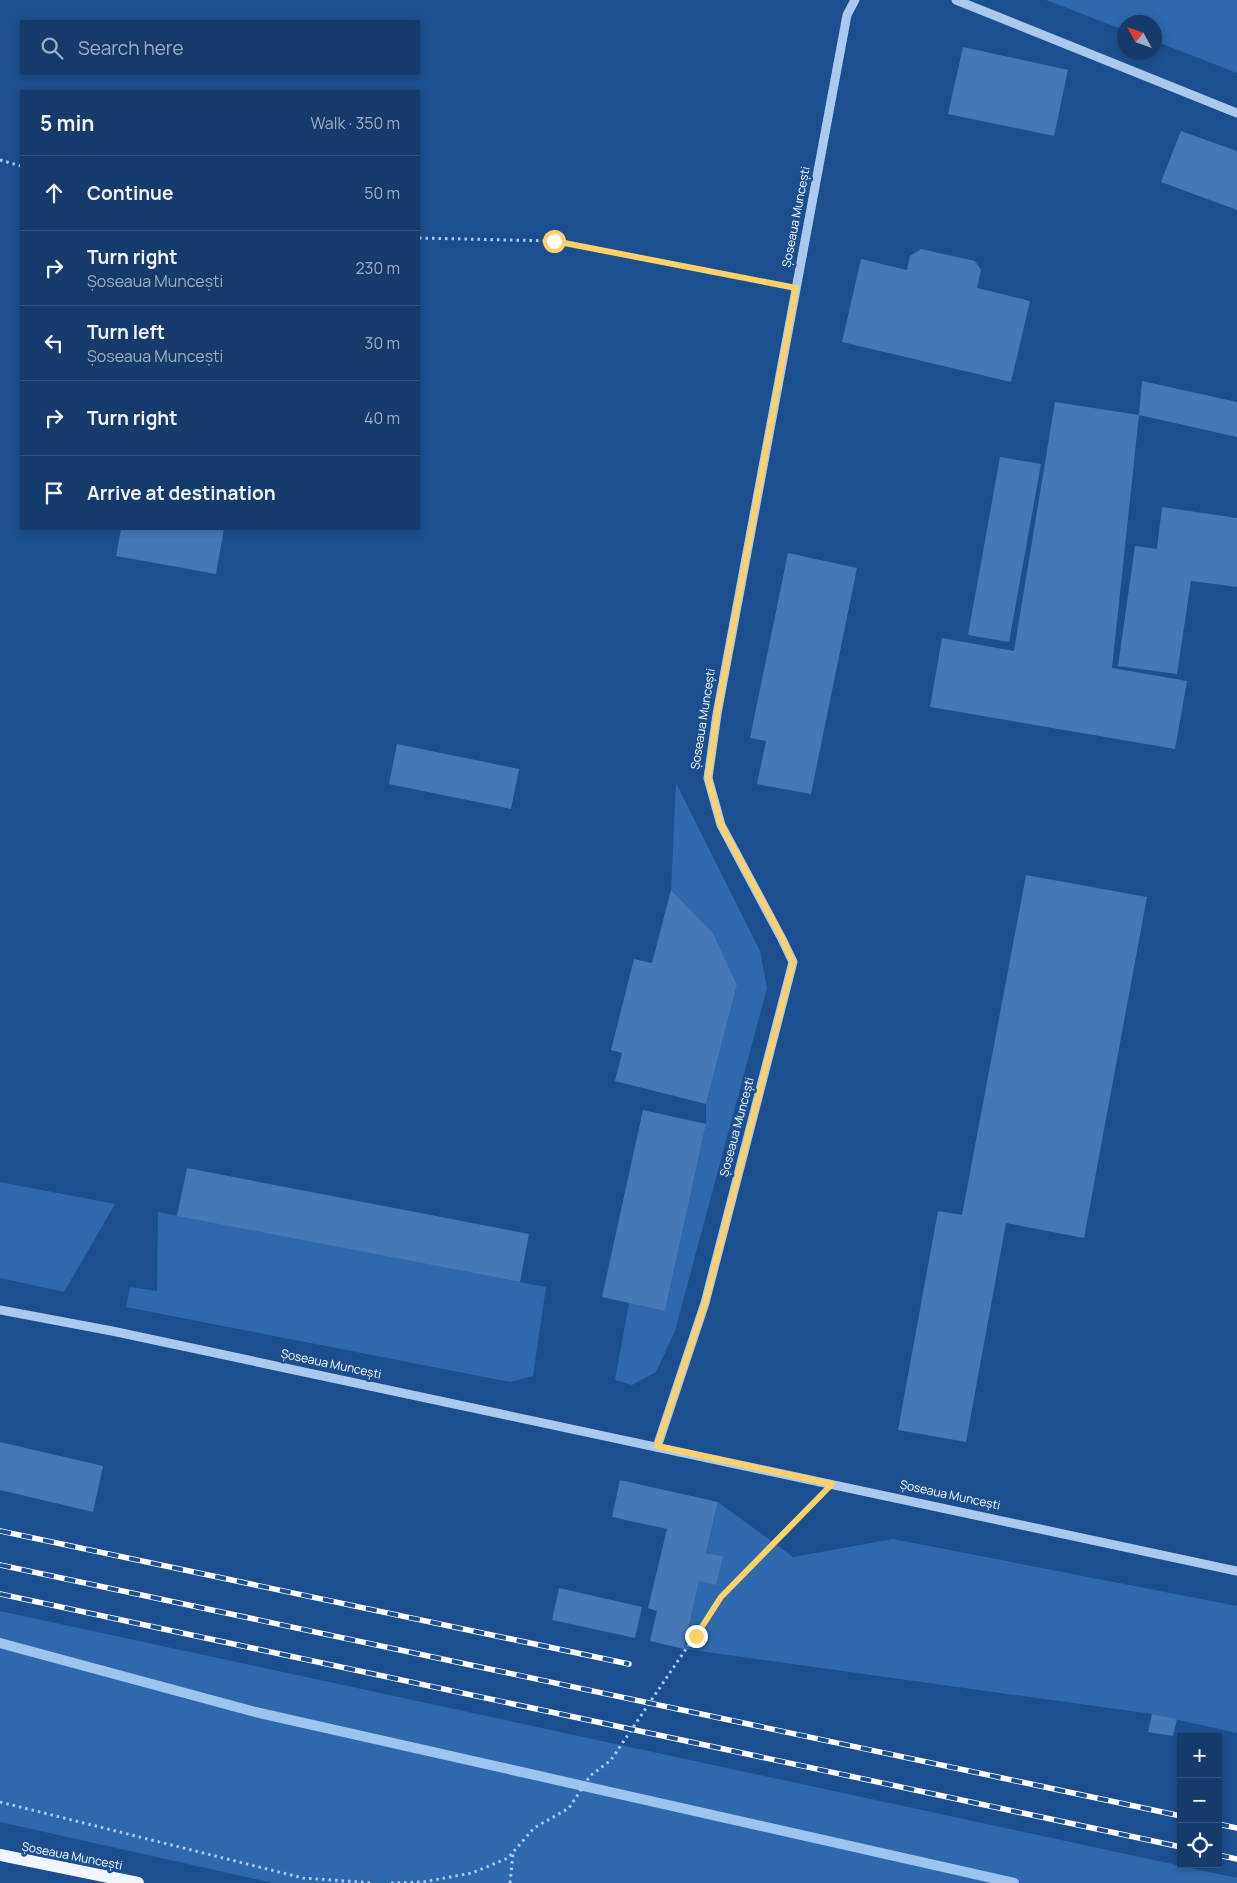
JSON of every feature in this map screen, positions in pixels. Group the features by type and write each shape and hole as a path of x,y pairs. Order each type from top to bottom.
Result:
{"main road":[{"name":"Șoseaua Muncești","path":"0,1855 138,1883"}],"lane":[{"name":"Șoseaua Muncești","path":"657,1446 705,1303 793,962 721,825 708,778 719,704 847,15 855,0"},
{"path":"956,0 1237,112"},
{"name":"Șoseaua Muncești","path":"0,1310 112,1331 1237,1571"}],"path":[{"path":"0,160 20,166"},
{"path":"420,238 554,241 796,288"},
{"path":"391,1883 423,1882 472,1873 508,1858 534,1828 569,1808 590,1776 611,1760 721,1597 832,1484"},
{"path":"0,1802 303,1878 374,1883"},
{"path":"510,1883 513,1852"}],"shaded area":[{"path":"1046,0 1237,0 1237,73 1162,44 1162,15 1117,15 1117,27"},
{"path":"676,783 760,951 767,988 675,1331 656,1372 632,1385 615,1380 629,1303 665,1311 706,1124 706,1104 737,985 713,933 671,890"},
{"path":"0,1182 115,1204 64,1292 0,1278"},
{"path":"158,1212 546,1287 533,1376 510,1382 126,1307 130,1287 157,1291"},
{"path":"718,1502 793,1557 893,1539 1237,1606 1237,1733 1152,1714 684,1649 699,1581 722,1556 706,1553"},
{"path":"0,1611 1177,1865 1177,1868 1191,1868 1237,1878 1237,1883 273,1883 0,1822"}],"building":[{"path":"963,47 1068,70 1054,136 948,114"},
{"path":"1181,131 1237,151 1237,210 1161,182"},
{"path":"921,249 975,261 981,270 977,288 1030,301 1011,382 842,342 861,259 907,270 910,256"},
{"path":"1142,381 1237,402 1237,437 1139,415"},
{"path":"1055,402 1139,415 1112,668 1187,681 1175,749 930,707 942,638 1014,651"},
{"path":"1000,457 1041,464 1009,642 968,635"},
{"path":"1162,507 1237,518 1237,587 1191,581 1177,674 1118,666 1135,546 1157,549"},
{"path":"121,530 224,530 216,574 116,556"},
{"path":"788,553 857,568 811,794 757,784 766,741 750,738"},
{"path":"397,744 519,769 511,809 389,784"},
{"path":"1026,875 1147,897 1084,1238 1006,1223 966,1442 898,1430 938,1211 962,1215"},
{"path":"671,890 713,933 737,985 706,1104 615,1081 622,1053 611,1050 634,959 652,963"},
{"path":"643,1110 706,1124 665,1311 602,1297"},
{"path":"187,1168 529,1234 520,1282 177,1216"},
{"path":"0,1442 103,1466 93,1512 0,1490"},
{"path":"620,1480 718,1502 706,1553 723,1556 716,1585 699,1581 684,1649 650,1641 657,1611 648,1608 667,1529 612,1517"},
{"path":"559,1588 642,1607 635,1638 552,1620"},
{"path":"1152,1714 1177,1719 1173,1736 1148,1732"}],"waterway":[{"path":"0,1643 255,1712 1014,1883"}],"railway":[{"path":"0,1531 629,1664"},
{"path":"0,1565 1177,1815"},
{"path":"0,1594 1177,1846"},
{"path":"1222,1825 1237,1828"},
{"path":"1222,1856 1237,1859"}],"route":[{"path":"554,241 796,288 717,714 708,778 721,825 793,962 705,1303 657,1446 832,1484 721,1597 696,1636"}]}
